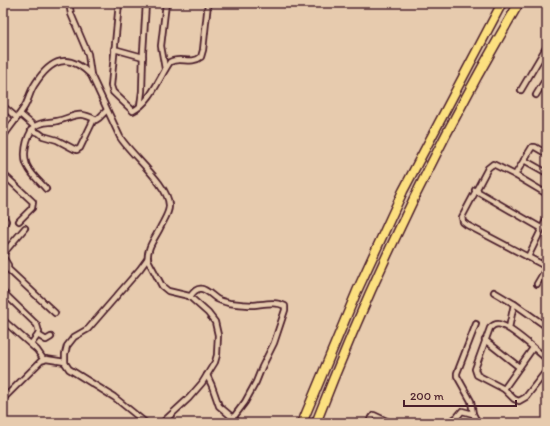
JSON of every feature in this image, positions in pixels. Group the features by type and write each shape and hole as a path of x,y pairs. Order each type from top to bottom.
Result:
{"highway":[{"path":"316,423 366,304 418,192 458,112 519,3"},
{"path":"302,423 357,291 403,191 500,5"}],"street":[{"path":"69,3 70,14 88,54 91,75 116,132 145,166 163,192 169,204 168,211 151,243 148,258 88,329 74,336 68,346 65,362 68,369 114,398 146,423"},
{"path":"119,3 111,84 113,92 132,110 140,106 149,97 170,62 175,60 193,61 201,57 208,3"},
{"path":"140,106 146,3"},
{"path":"165,69 161,46 166,3"},
{"path":"521,90 547,46"},
{"path":"114,49 143,57"},
{"path":"3,136 26,105 35,84 56,62 64,60 74,63 83,67 91,75"},
{"path":"546,79 545,85 547,87"},
{"path":"536,95 546,79"},
{"path":"3,106 43,136 57,140 77,150 80,148 94,119"},
{"path":"46,189 28,168 25,161 25,151 33,128 43,122 57,122 74,115 82,115 96,120 107,110"},
{"path":"515,175 533,146 547,154"},
{"path":"524,160 547,173"},
{"path":"537,284 547,267 467,225 463,222 463,214 488,168 495,164 547,194"},
{"path":"3,174 33,202 32,208 19,221"},
{"path":"475,190 541,228"},
{"path":"3,192 3,198"},
{"path":"3,216 6,220 3,228"},
{"path":"528,257 547,218"},
{"path":"4,250 25,228"},
{"path":"543,264 547,256"},
{"path":"3,257 8,265 8,269 56,313"},
{"path":"148,258 162,286 168,291 190,297 208,312 217,329 217,355 215,362 196,391 162,423"},
{"path":"190,297 194,291 203,289 221,300 232,303 253,305 274,304 285,307 274,343 256,382 240,411 233,418"},
{"path":"3,292 37,325 39,332 38,335 30,344"},
{"path":"494,292 547,326"},
{"path":"509,328 514,304"},
{"path":"3,320 30,344 44,360 65,362"},
{"path":"476,324 457,376 471,401 473,414 479,423"},
{"path":"547,359 509,328 500,324 492,325 490,328 475,367 476,374 504,389 514,399 519,401 524,399 547,370"},
{"path":"38,335 46,340 51,337"},
{"path":"485,340 519,367"},
{"path":"504,389 533,348"},
{"path":"3,399 44,360"},
{"path":"207,375 219,406 239,423"},
{"path":"448,423 457,417 462,411 473,414"},
{"path":"368,423 374,416 391,423"}]}
